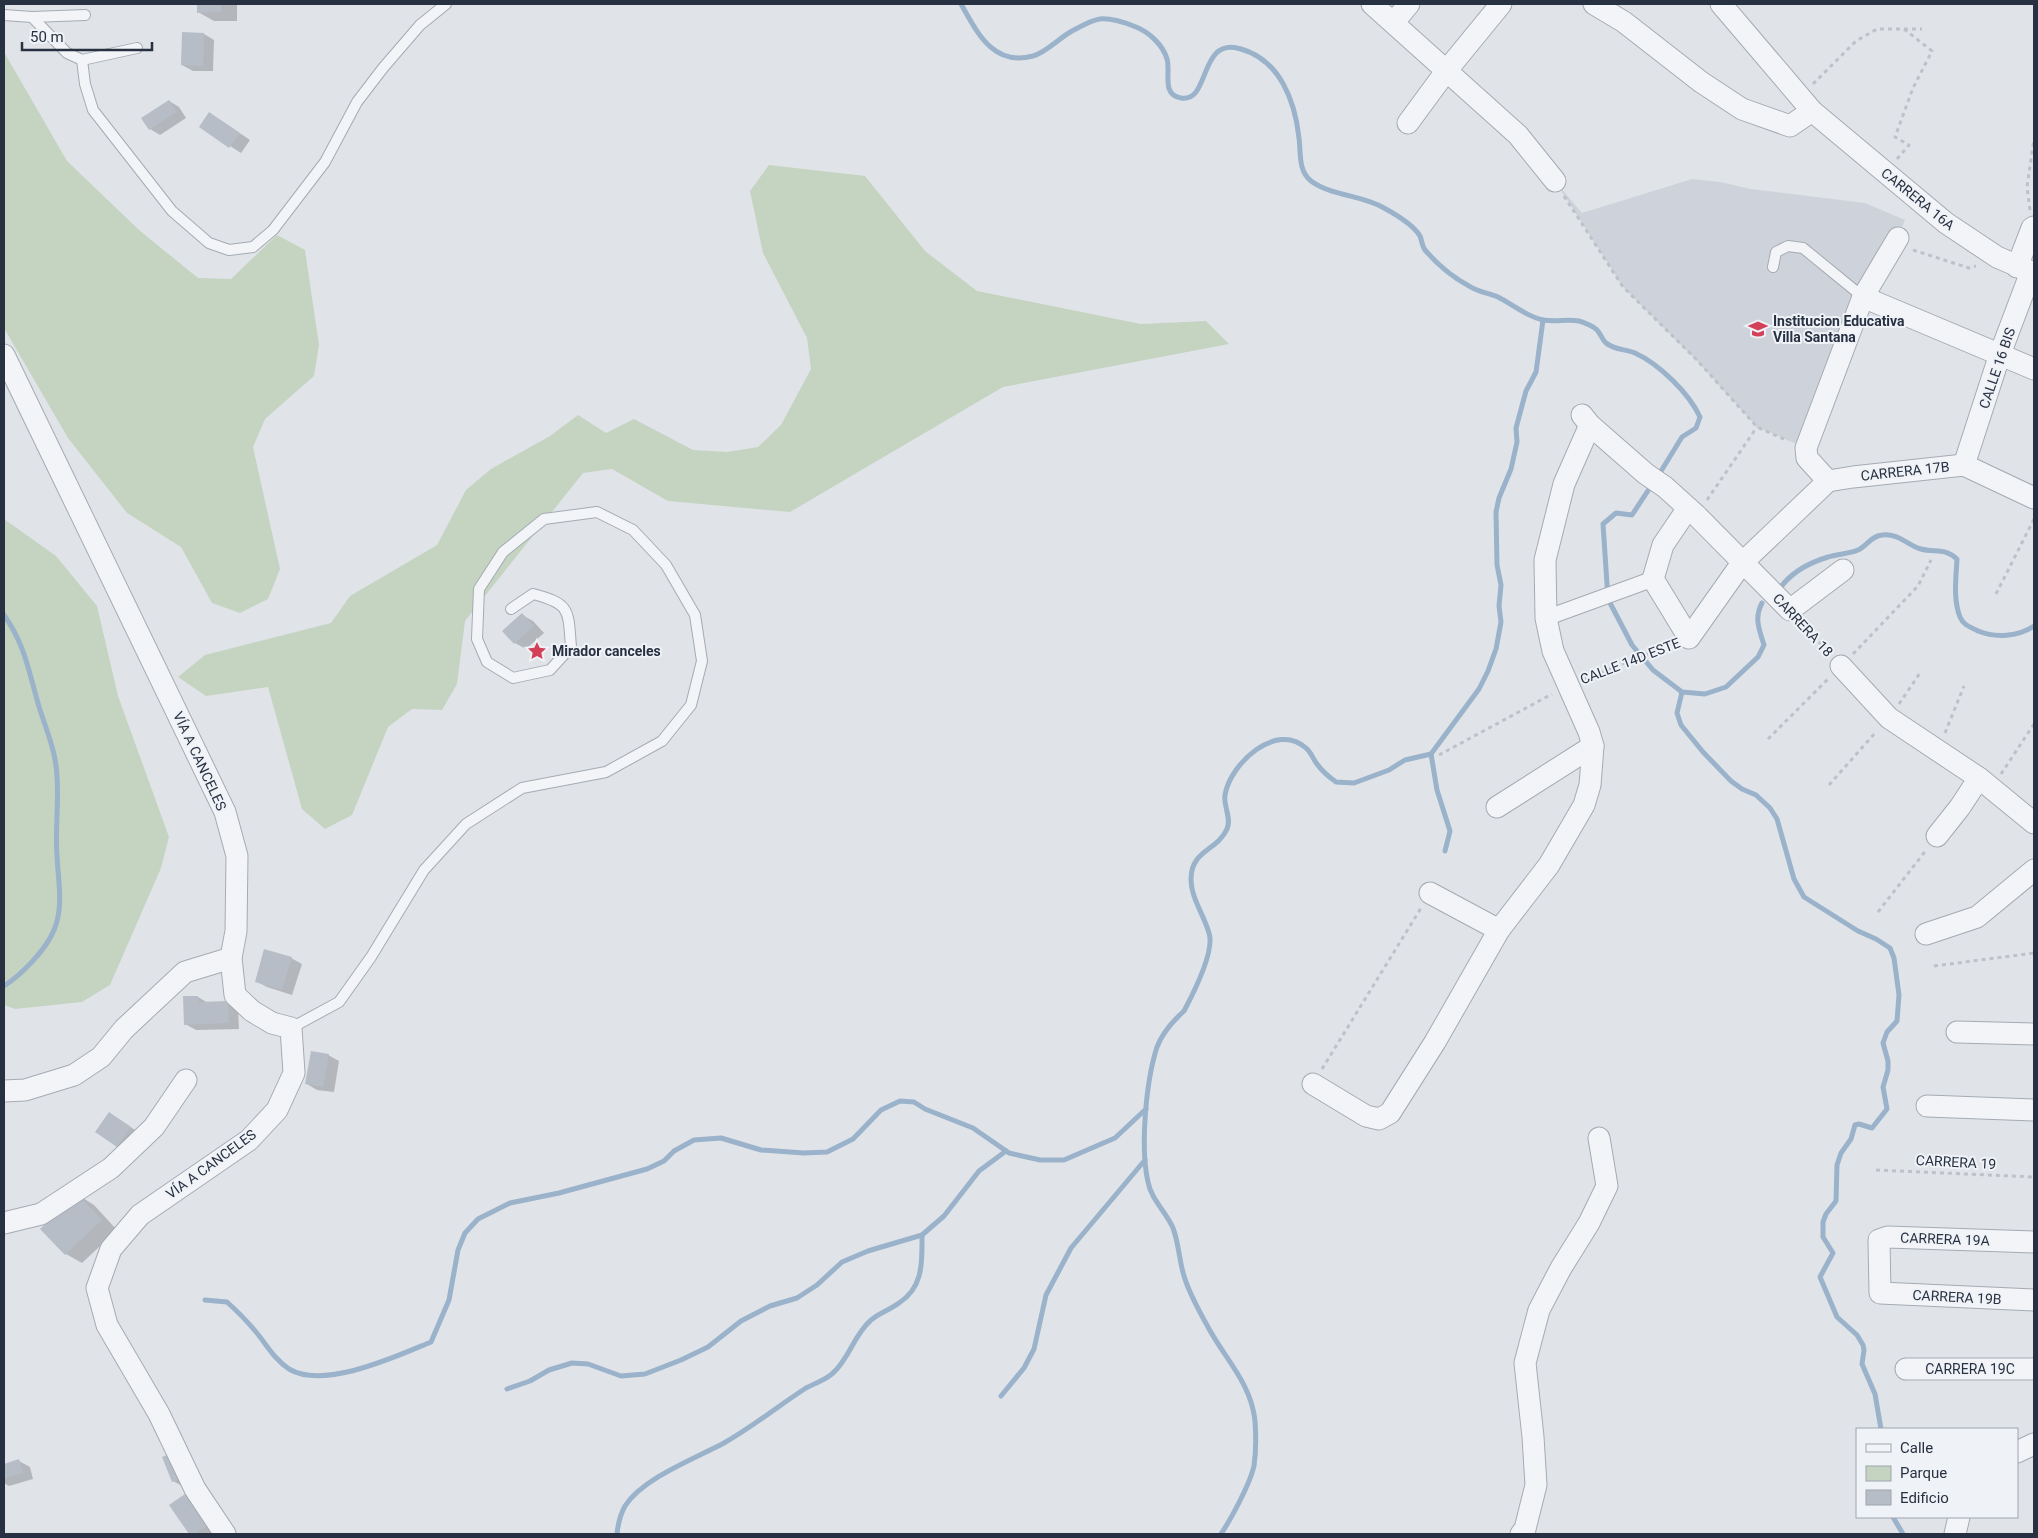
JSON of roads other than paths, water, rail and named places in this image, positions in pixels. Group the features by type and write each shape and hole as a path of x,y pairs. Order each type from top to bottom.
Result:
{"street":[{"path":"1372,4 1518,135 1555,181"},
{"path":"1394,22 1409,4"},
{"path":"1408,123 1447,70 1501,4"},
{"path":"1594,4 1624,22 1701,82 1742,109 1790,126 1806,104"},
{"name":"CARRERA 16A","path":"1721,4 1806,104 1946,223 1997,257 2028,271"},
{"name":"CALLE 16 BIS","path":"1964,465 2028,271 2033,228"},
{"path":"1828,481 1808,458 1806,448 1863,298 1897,241"},
{"path":"1863,298 2034,369"},
{"name":"VÍA A CANCELES","path":"4,355 225,812 237,856 236,931 231,958 235,995 252,1011 272,1023 291,1028 294,1073 278,1110 249,1140 140,1215 111,1249 97,1288 107,1325 159,1414 195,1489 225,1534"},
{"name":"CARRERA 18","path":"1546,618 1545,560 1564,484 1586,420 1646,474 1665,487 1692,511 1790,610 1843,570"},
{"name":"CARRERA 17B","path":"1828,481 1964,465 2034,498"},
{"name":"CALLE 14D ESTE","path":"1653,580 1689,638 1742,563 1828,481"},
{"path":"1313,1084 1366,1116 1380,1119 1390,1113 1435,1042 1498,930 1549,865 1584,804 1590,785 1593,746 1589,732 1553,651 1546,618 1653,580 1663,545 1692,511"},
{"name":"CARRERA 18","path":"1841,666 1889,718 1985,784 2034,823"},
{"path":"1497,807 1593,746"},
{"path":"1937,836 1985,784"},
{"path":"1926,934 1977,917 2034,870"},
{"path":"1430,893 1498,930"},
{"path":"4,1091 25,1090 74,1075 101,1057 124,1029 185,972 231,958"},
{"path":"1958,1032 2034,1034"},
{"path":"4,1223 41,1214 111,1168 154,1128 186,1080"},
{"path":"1927,1106 2034,1110"},
{"path":"1521,1534 1536,1485 1533,1437 1524,1362 1539,1310 1561,1268 1589,1222 1607,1186 1599,1138"},
{"name":"CARRERA 19A","path":"1880,1293 1879,1240 1882,1237 2034,1242"},
{"name":"CARRERA 19B","path":"1880,1293 2034,1300"},
{"name":"CARRERA 19C","path":"1906,1370 2034,1368"},
{"path":"2018,1452 2034,1444"},
{"path":"1955,1534 1959,1518"}],"lane":[{"path":"82,60 85,84 93,110 172,211 209,243 229,250 253,247 273,230 325,162 357,102 383,68 420,25 446,4"},
{"path":"4,14 32,16 85,14"},
{"path":"32,16 67,53 82,60 137,48"},
{"path":"1773,267 1776,252 1788,246 1803,248 1863,298"},
{"path":"291,1028 339,1002 371,958 424,870 466,824 522,788 606,772 662,741 691,705 702,661 694,615 666,565 633,530 597,512 544,519 503,552 479,589 478,639 487,662 513,678 550,670 570,647 568,614 556,600 533,594 511,610"}],"waterway":[{"path":"961,4 980,36 988,45 997,52 1019,58 1038,54 1072,31 1097,20 1114,20 1141,29 1159,44 1165,54 1168,64 1169,88 1175,96 1181,98 1190,97 1197,91 1211,60 1218,52 1227,48 1241,49 1255,54 1275,72 1289,96 1297,124 1302,167 1311,181 1328,190 1366,200 1398,216 1417,232 1424,248 1435,260 1463,283 1498,297 1537,318 1548,321 1575,320 1586,323 1594,327 1609,345 1635,353 1654,364 1681,389 1689,398 1700,417 1696,428 1682,437 1658,476"},
{"path":"1221,1534 1235,1511 1254,1466 1256,1432 1253,1407 1243,1383 1208,1327 1189,1289 1182,1270 1173,1228 1155,1200 1148,1182 1144,1151 1147,1095 1157,1047 1162,1037 1184,1011 1193,994 1209,950 1209,933 1195,900 1191,879 1192,869 1200,856 1217,842 1227,829 1229,821 1225,795 1229,783 1245,759 1256,750 1269,743 1281,740 1294,741 1306,748 1321,769 1336,782 1354,783 1389,770 1405,760 1431,754 1479,689 1496,649 1501,622 1499,606 1501,585 1497,565 1496,512 1499,498 1511,469 1517,442 1516,428 1526,391 1536,372 1543,320"},
{"path":"1653,483 1632,515 1616,513 1603,524 1608,599 1632,645 1653,670 1682,692 1705,694 1726,687 1758,657 1764,645 1758,619 1762,603"},
{"path":"1778,591 1793,574 1813,562 1858,550 1875,537 1888,535 1898,537 1921,549 1948,553 1957,559 1956,603 1960,617 1968,626 1992,635 2014,634 2034,626"},
{"path":"4,615 22,649 55,759 60,893 59,912 50,938 32,961 4,986"},
{"path":"1682,692 1677,713 1681,725 1703,752 1731,781 1742,789 1756,795 1770,808 1777,819 1794,879 1804,897 1858,931 1890,948 1894,958 1899,995 1897,1021 1887,1032 1883,1043 1888,1061 1888,1070 1883,1087 1887,1109 1872,1128 1859,1124 1855,1125 1851,1139 1841,1153 1837,1165 1836,1201 1826,1214 1823,1222 1823,1237 1833,1253 1820,1277 1837,1317 1857,1335 1863,1345 1862,1364 1875,1394 1881,1428"},
{"path":"1431,754 1437,790 1450,831 1445,851"},
{"path":"205,1300 227,1302 289,1369 304,1374 321,1376 360,1369 431,1342 449,1300 458,1250 465,1233 478,1219 510,1203 559,1193 647,1169 664,1161 674,1151 694,1140 721,1138 761,1150 804,1153 827,1152 853,1139 881,1110 900,1101 914,1102 925,1109 973,1128 1009,1153 1040,1160 1064,1160 1115,1138 1146,1109"},
{"path":"507,1389 530,1381 549,1370 572,1363 588,1364 621,1376 645,1374 681,1360 708,1347 741,1321 770,1306 797,1298 817,1285 842,1262 868,1251 922,1235 944,1216 979,1171 1006,1151"},
{"path":"1001,1396 1024,1368 1034,1349 1046,1295 1071,1248 1145,1160"},
{"path":"617,1534 625,1506 644,1486 724,1443 806,1388 824,1380 833,1373 839,1367 864,1327 877,1316 907,1297 913,1289 920,1273 922,1235"},
{"path":"1894,1518 1903,1534"}],"place":[{"name":"Institucion Educativa Villa Santana","path":"1758,329"},
{"name":"Mirador canceles","path":"537,651"}]}
